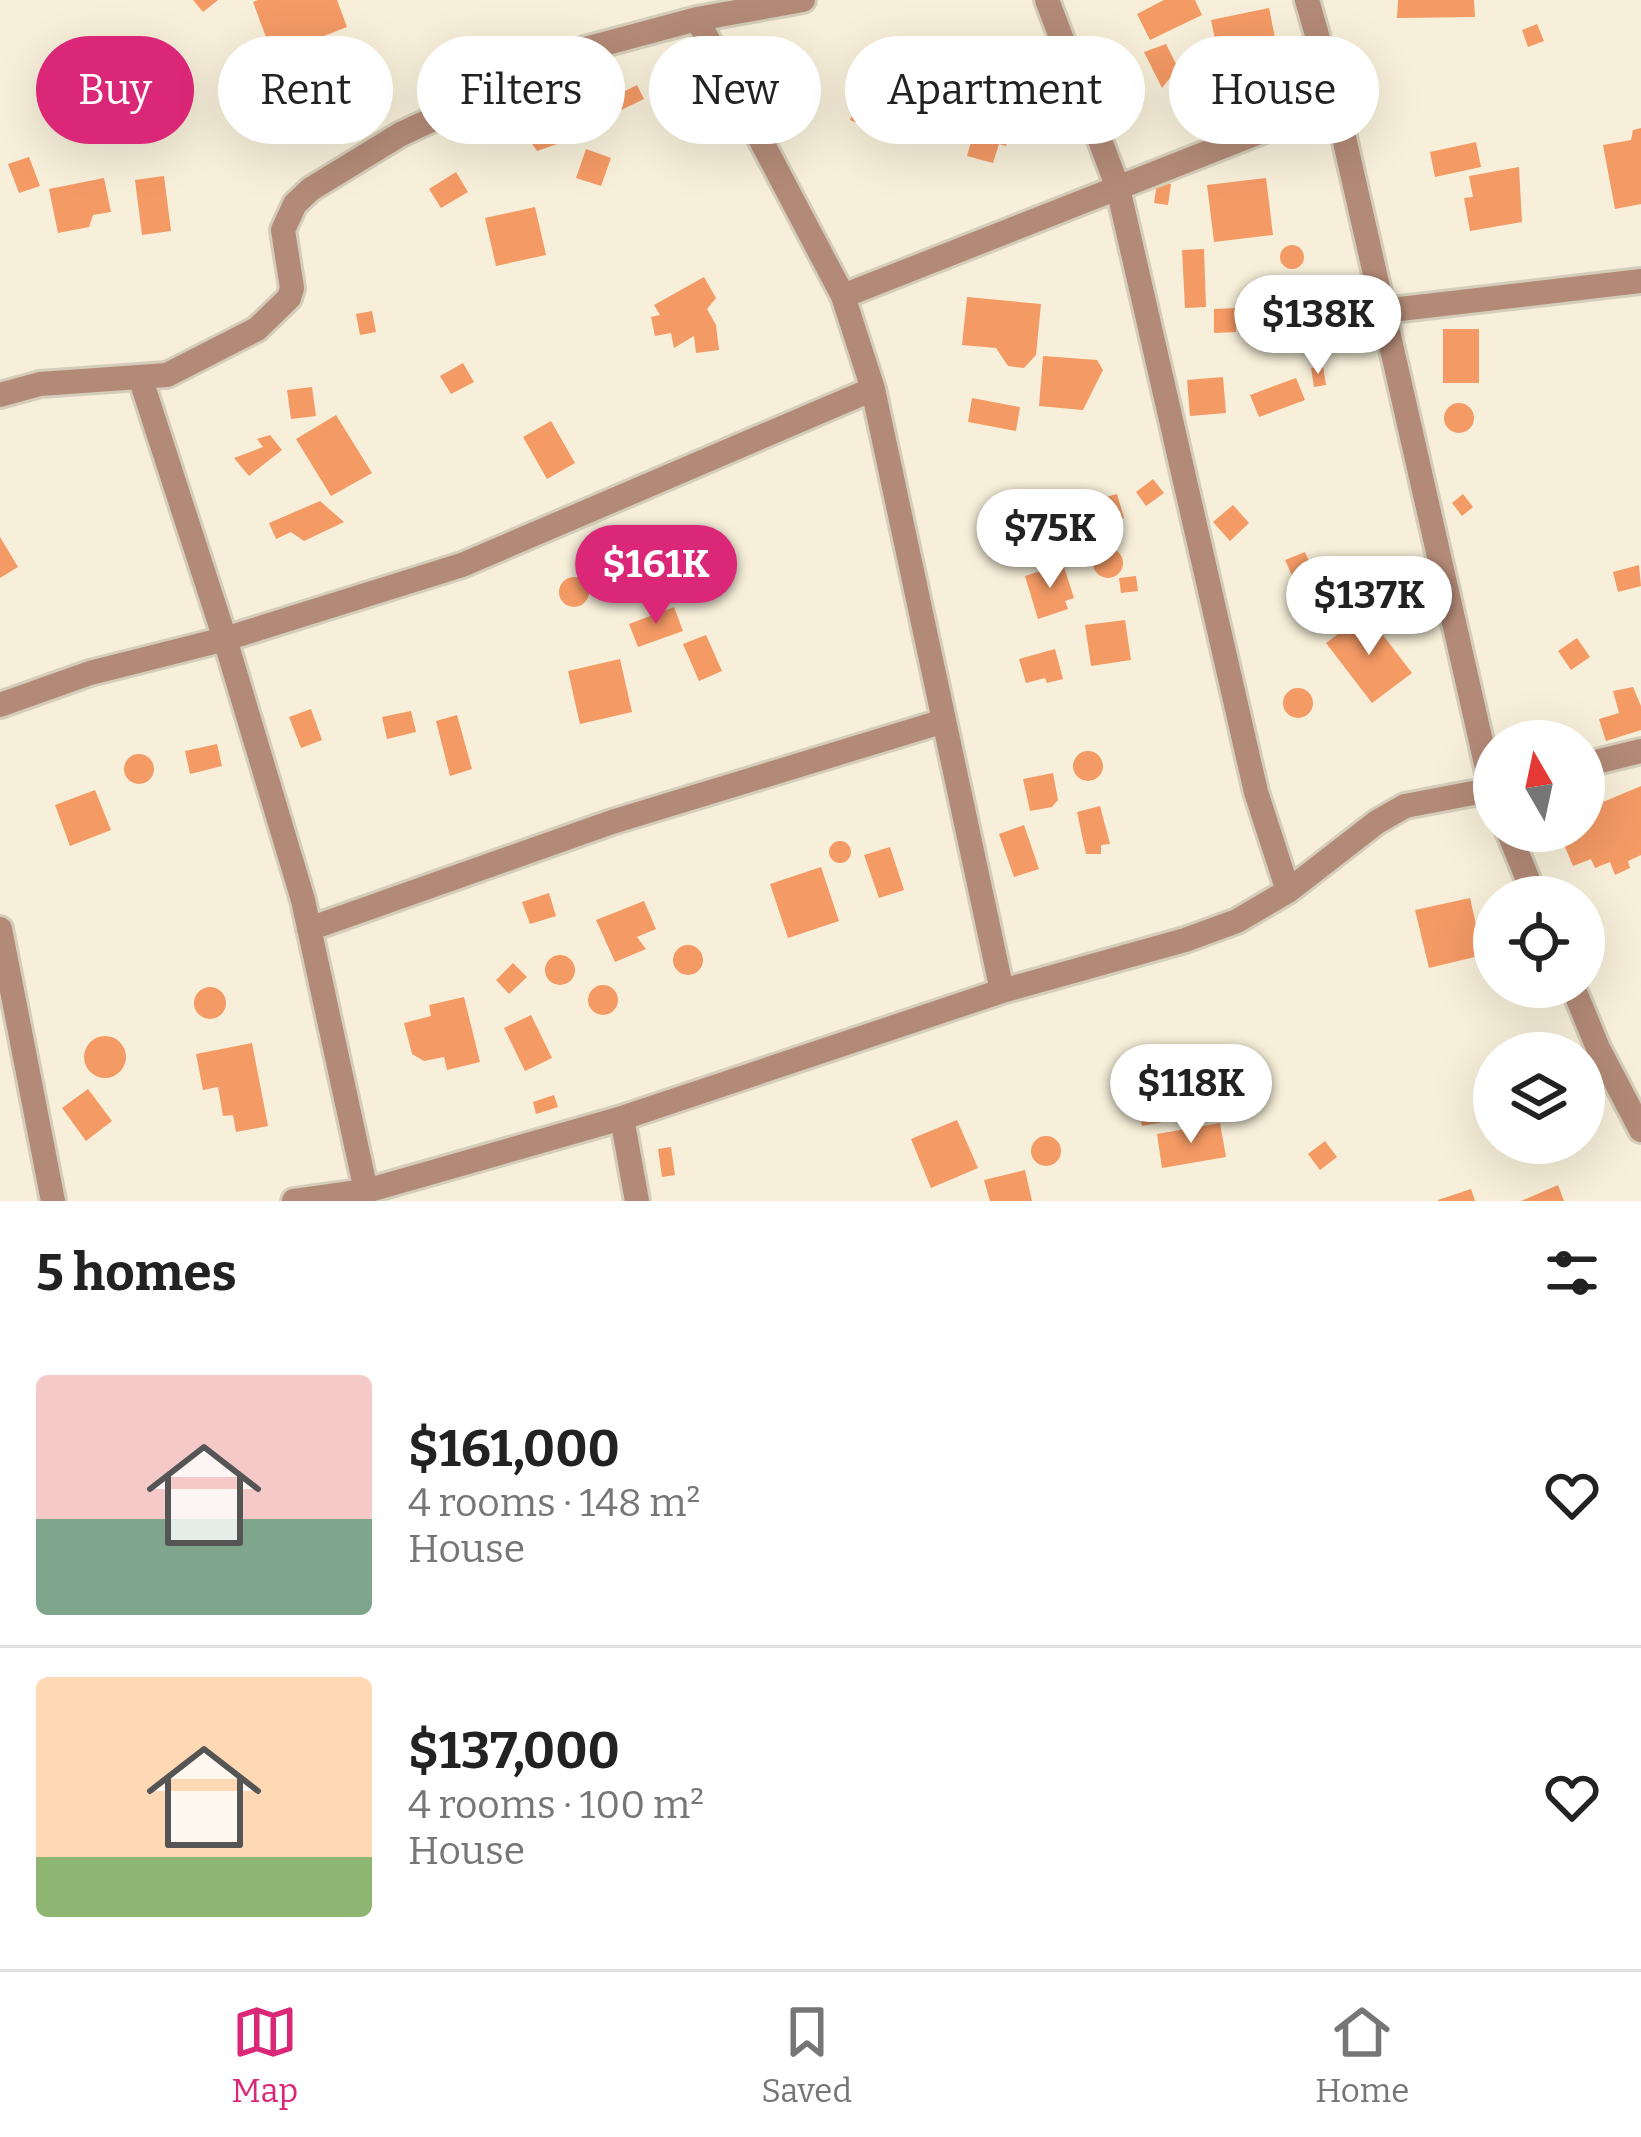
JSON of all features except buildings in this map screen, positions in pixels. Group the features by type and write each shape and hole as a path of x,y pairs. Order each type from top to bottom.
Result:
{"street":[{"path":"0,395 40,384 167,375 257,329 289,298 292,275 283,230 295,204 311,189 401,134 584,49 697,19 803,0"},
{"path":"1047,0 1118,188 1256,792 1288,891"},
{"path":"1307,0 1317,36"},
{"path":"697,19 843,296 873,389 1002,991"},
{"path":"843,296 1230,144"},
{"path":"1345,144 1477,720"},
{"path":"1383,311 1641,280"},
{"path":"141,380 225,638 309,929 366,1191"},
{"path":"0,705 90,673 225,638 462,565 873,389"},
{"path":"309,929 612,822 944,722"},
{"path":"1605,760 1641,751"},
{"path":"294,1201 366,1191 622,1118 1002,991 1185,940 1237,920 1288,891 1377,822 1406,806 1473,795"},
{"path":"0,928 53,1201"},
{"path":"1582,1008 1641,1130"},
{"path":"622,1118 637,1201"}]}
